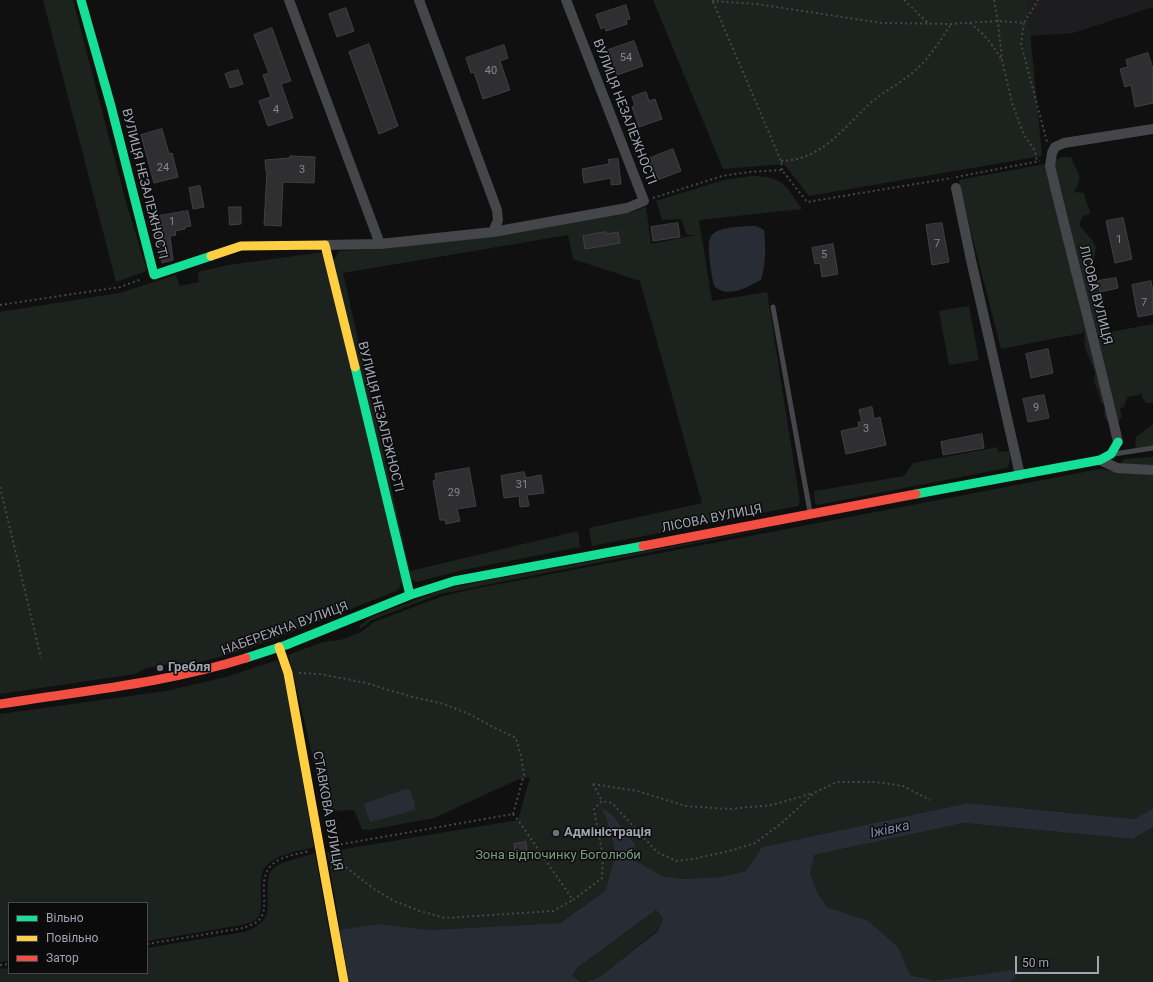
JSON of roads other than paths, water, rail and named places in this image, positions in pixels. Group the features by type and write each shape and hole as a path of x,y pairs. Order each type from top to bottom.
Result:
{"street":[{"name":"ВУЛИЦЯ НЕЗАЛЕЖНОСТІ","path":"81,0 111,106 154,275 241,246 380,244 493,232 627,208 644,201 566,0"},
{"path":"289,0 380,244"},
{"path":"419,0 497,210 498,220 493,232"},
{"name":"ЛІСОВА ВУЛИЦЯ","path":"410,595 454,581 810,513 1100,460 1111,454 1118,442 1050,166 1055,147 1064,143 1153,129"},
{"path":"956,188 1020,474"},
{"name":"ВУЛИЦЯ НЕЗАЛЕЖНОСТІ","path":"325,245 410,595"},
{"path":"1100,460 1117,468 1153,470"},
{"name":"НАБЕРЕЖНА ВУЛИЦЯ","path":"0,704 163,680 221,666 279,647 410,595"},
{"name":"СТАВКОВА ВУЛИЦЯ","path":"279,647 288,673 344,982"}],"lane":[{"path":"773,307 810,513"},
{"path":"1111,454 1153,448"}],"water":[{"path":"756,226 764,230 765,236 765,261 761,280 736,291 725,292 719,290 715,287 710,266 709,241 711,236 722,229"},
{"path":"405,789 410,790 415,804 415,810 370,822 364,804"},
{"name":"Іжівка","path":"968,803 1135,819 1153,808 1153,827 1133,839 964,823 814,855 810,874 817,892 827,907 868,921 898,947 910,975 935,981 1013,970 1016,977 1009,982 586,982 598,978 658,931 663,918 656,910 577,968 572,976 581,982 349,982 340,930 379,924 428,930 560,923 605,891 616,854 606,818 601,807 614,817 635,845 635,860 662,876 680,879 721,877 746,871 762,847"}],"place":[{"name":"Гребля","path":"160,668"},
{"name":"Адміністрація","path":"556,833"}],"park label":[{"name":"Зона відпочинку Боголюби","path":"558,856"}]}
